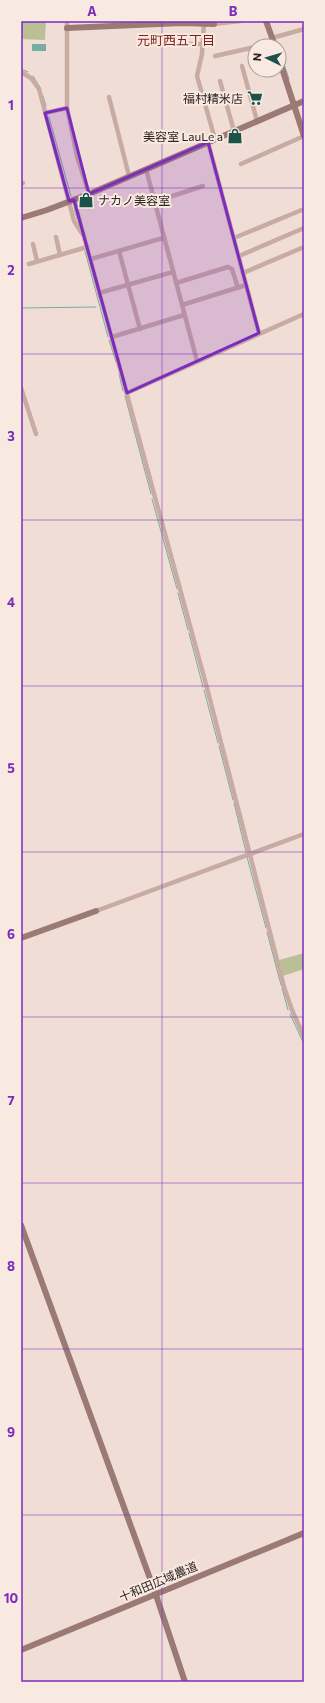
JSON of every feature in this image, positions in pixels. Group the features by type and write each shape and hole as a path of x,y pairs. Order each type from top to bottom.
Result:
{"street":[{"path":"89,194 77,156 67,108 67,24 204,23 240,21"},
{"path":"266,21 272,38"},
{"path":"204,23 202,54 197,76 234,238 259,333"},
{"path":"284,38 304,30"},
{"path":"184,44 203,44"},
{"path":"215,56 247,49"},
{"path":"242,66 257,121"},
{"path":"21,72 37,84 72,201 91,258 284,987 304,1037"},
{"path":"241,164 304,136 285,78"},
{"path":"220,81 234,131"},
{"path":"109,97 129,176"},
{"path":"21,218 89,194 304,101"},
{"path":"46,113 67,108"},
{"path":"146,169 163,238 197,361"},
{"path":"154,202 203,186"},
{"path":"234,238 304,209"},
{"path":"239,256 304,228"},
{"path":"56,237 60,255"},
{"path":"91,258 163,238"},
{"path":"33,244 37,261"},
{"path":"29,264 87,247"},
{"path":"243,273 304,247"},
{"path":"119,251 140,329"},
{"path":"176,283 228,267 232,269 238,288"},
{"path":"99,292 173,272"},
{"path":"182,305 246,285"},
{"path":"127,393 304,314"},
{"path":"112,338 184,315"},
{"path":"21,388 36,434"},
{"path":"21,938 304,834"},
{"path":"21,1225 156,1595 185,1682"},
{"name":"十和田広域農道","path":"21,1650 156,1595 264,1548 304,1533"}],"highlighted area":[{"path":"67,108 89,194 208,142 259,333 127,393 74,200 69,201 45,113"}],"green space":[{"path":"21,21 46,21 45,40 21,39"},
{"path":"304,953 304,969 283,976 279,960"}],"water":[{"path":"32,44 46,44 46,51 32,51"}],"waterway":[{"path":"21,69 28,72"},
{"path":"287,73 289,79"},
{"path":"33,76 41,89"},
{"path":"43,96 46,106"},
{"path":"49,117 71,196"},
{"path":"74,208 77,219"},
{"path":"85,251 108,337"},
{"path":"21,308 96,307"},
{"path":"109,340 116,362"},
{"path":"119,374 123,391"},
{"path":"125,396 151,494"},
{"path":"152,499 177,589"},
{"path":"178,593 188,630"},
{"path":"189,633 203,687"},
{"path":"204,690 218,743"},
{"path":"219,746 233,800"},
{"path":"234,803 246,852"},
{"path":"247,857 266,928"},
{"path":"267,932 281,985"},
{"path":"282,988 288,1010"},
{"path":"290,1014 304,1044"}],"place":[{"name":"福村精米店","path":"255,98"},
{"name":"美容室 LauLe a","path":"235,136"},
{"name":"ナカノ美容室","path":"86,200"}],"district":[{"name":"元町西五丁目","path":"176,40"}]}
